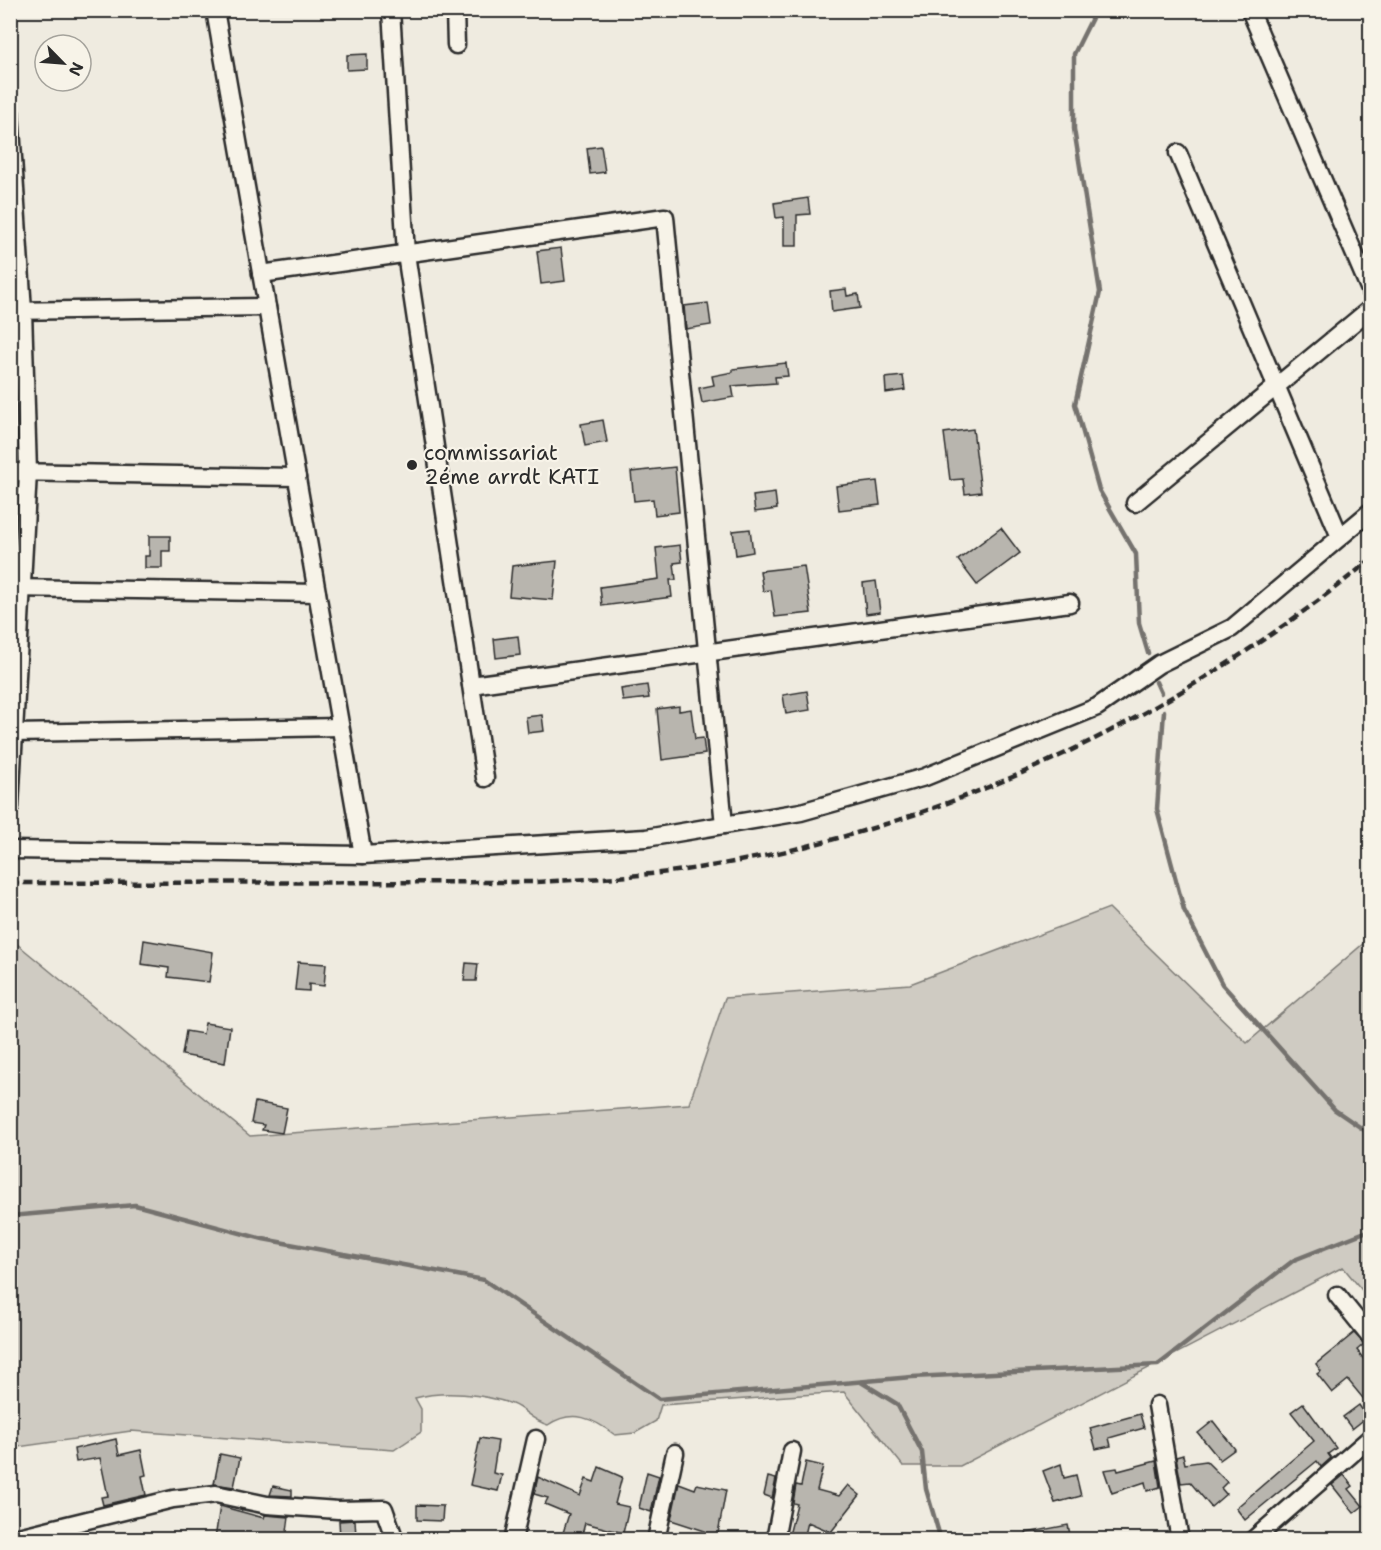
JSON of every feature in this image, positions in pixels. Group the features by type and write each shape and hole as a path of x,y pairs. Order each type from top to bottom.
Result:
{"street":[{"path":"215,10 363,855"},
{"path":"391,10 406,254 485,778"},
{"path":"455,10 456,45"},
{"path":"1250,10 1371,290"},
{"path":"10,112 17,311 28,472 16,588 14,733 10,807"},
{"path":"1178,153 1340,537"},
{"path":"261,274 665,217 724,825"},
{"path":"17,311 267,307"},
{"path":"1135,503 1371,309"},
{"path":"10,472 297,477"},
{"path":"10,850 363,855 646,838 801,812 925,777 1097,707 1159,664 1232,628 1371,512"},
{"path":"16,588 317,593"},
{"path":"471,685 1070,603"},
{"path":"14,733 340,727"},
{"path":"1337,1295 1371,1336"},
{"path":"1157,1405 1180,1539"},
{"path":"1253,1539 1371,1438"},
{"path":"513,1539 536,1439"},
{"path":"775,1539 792,1451"},
{"path":"656,1539 675,1453"},
{"path":"10,1539 173,1498 216,1494 267,1505 338,1510 384,1509 395,1539"}],"shaded area":[{"path":"1109,908 1247,1043 1370,938 1370,1300 1343,1267 960,1466 903,1466 844,1392 661,1405 656,1421 635,1433 615,1435 591,1420 575,1416 557,1420 548,1425 512,1404 463,1394 438,1394 415,1398 421,1409 421,1432 394,1450 131,1431 11,1448 11,939 250,1136 689,1104 725,998 910,984"}],"building":[{"path":"367,54 367,69 347,70 347,55"},
{"path":"601,146 605,172 590,174 587,148"},
{"path":"808,198 810,214 797,215 797,246 784,246 784,217 776,218 774,203"},
{"path":"561,248 565,281 541,284 537,251"},
{"path":"846,289 847,296 858,294 860,308 832,312 830,291"},
{"path":"708,303 711,325 686,329 684,306"},
{"path":"786,363 788,376 775,377 776,383 732,386 734,397 702,403 699,388 714,385 712,376 733,372 733,369"},
{"path":"903,376 905,390 886,393 885,378"},
{"path":"603,420 607,442 585,446 581,424"},
{"path":"973,429 981,492 965,494 963,479 950,480 944,433"},
{"path":"675,467 679,512 655,515 653,499 634,501 631,472"},
{"path":"877,481 880,505 839,510 836,486"},
{"path":"775,493 777,509 755,512 753,496"},
{"path":"1001,528 1020,553 977,585 958,560"},
{"path":"750,529 753,552 736,555 733,531"},
{"path":"149,536 170,536 170,551 162,551 162,568 145,568 145,556 149,556"},
{"path":"680,545 682,562 674,563 676,580 670,580 672,597 602,606 600,587 659,579 656,548"},
{"path":"557,561 553,600 509,596 512,566"},
{"path":"804,566 811,613 775,617 771,590 763,591 760,571"},
{"path":"876,581 880,612 866,614 863,583"},
{"path":"518,636 520,655 496,658 494,639"},
{"path":"647,685 649,698 623,701 621,689"},
{"path":"807,691 810,710 786,714 783,695"},
{"path":"679,706 679,711 691,709 695,739 703,738 705,754 662,760 657,709"},
{"path":"542,715 544,731 528,733 526,717"},
{"path":"144,940 213,952 209,982 168,977 169,968 141,964"},
{"path":"298,962 326,964 324,986 309,984 309,991 295,990"},
{"path":"466,963 478,964 476,981 464,981"},
{"path":"205,1023 230,1027 225,1063 182,1055 186,1031 203,1034"},
{"path":"255,1102 287,1108 282,1133 262,1130 264,1125 251,1123"},
{"path":"1354,1333 1364,1344 1357,1350 1371,1369 1371,1408 1348,1380 1332,1393 1317,1374 1321,1371 1316,1364"},
{"path":"1303,1403 1336,1448 1328,1454 1331,1458 1321,1467 1317,1461 1245,1520 1236,1508 1314,1441 1291,1412"},
{"path":"1359,1405 1367,1417 1352,1429 1343,1417"},
{"path":"1140,1414 1144,1428 1109,1438 1111,1446 1096,1449 1090,1428"},
{"path":"1213,1421 1235,1449 1220,1460 1198,1433"},
{"path":"480,1438 498,1441 493,1473 502,1475 498,1491 470,1485"},
{"path":"116,1439 119,1455 141,1450 146,1475 142,1476 146,1495 103,1505 101,1497 108,1496 100,1458 76,1462 74,1449"},
{"path":"220,1454 240,1458 234,1487 214,1484"},
{"path":"1183,1455 1185,1464 1206,1461 1227,1482 1221,1488 1226,1494 1211,1507 1190,1482 1181,1483 1176,1457"},
{"path":"1156,1461 1160,1487 1147,1491 1145,1482 1112,1493 1104,1470 1117,1468 1118,1471"},
{"path":"806,1462 823,1466 817,1490 839,1496 848,1485 860,1495 831,1532 808,1522 804,1539 788,1539 797,1504 793,1503 796,1485 801,1486"},
{"path":"1061,1464 1064,1478 1076,1475 1081,1496 1055,1503 1043,1471"},
{"path":"599,1467 622,1477 615,1504 629,1507 623,1533 585,1523 581,1539 561,1539 569,1514 545,1504 548,1498 534,1494 538,1477 580,1496 586,1479 594,1482"},
{"path":"647,1472 659,1476 651,1512 639,1508"},
{"path":"1344,1475 1353,1486 1349,1489 1363,1506 1354,1513 1332,1485"},
{"path":"768,1477 776,1479 772,1498 764,1495"},
{"path":"679,1483 695,1489 697,1484 726,1490 717,1539 703,1539 705,1531 671,1520"},
{"path":"273,1486 292,1490 292,1496 270,1495"},
{"path":"417,1505 443,1506 442,1521 417,1520"},
{"path":"220,1506 264,1518 265,1515 289,1517 286,1539 215,1539"},
{"path":"355,1520 356,1537 340,1537 339,1521"},
{"path":"1068,1525 1071,1539 1027,1539 1026,1533"}],"waterway":[{"path":"1096,10 1074,54 1074,129 1100,292 1075,404 1099,490 1136,554 1139,623 1148,653"},
{"path":"1156,682 1161,693"},
{"path":"1164,711 1157,809 1184,910 1222,984 1335,1110 1370,1134"},
{"path":"10,1216 135,1205 263,1239 484,1280 659,1399 912,1377 1158,1365 1294,1260 1370,1230"},
{"path":"861,1382 897,1404 922,1452 926,1489 941,1540"}],"railway":[{"path":"10,883 535,882 620,877 683,870 794,849 884,825 972,794 1057,757 1140,715 1221,668 1297,616 1370,560"}],"place":[{"name":"commissariat 2éme arrdt KATI","path":"412,465"}]}
